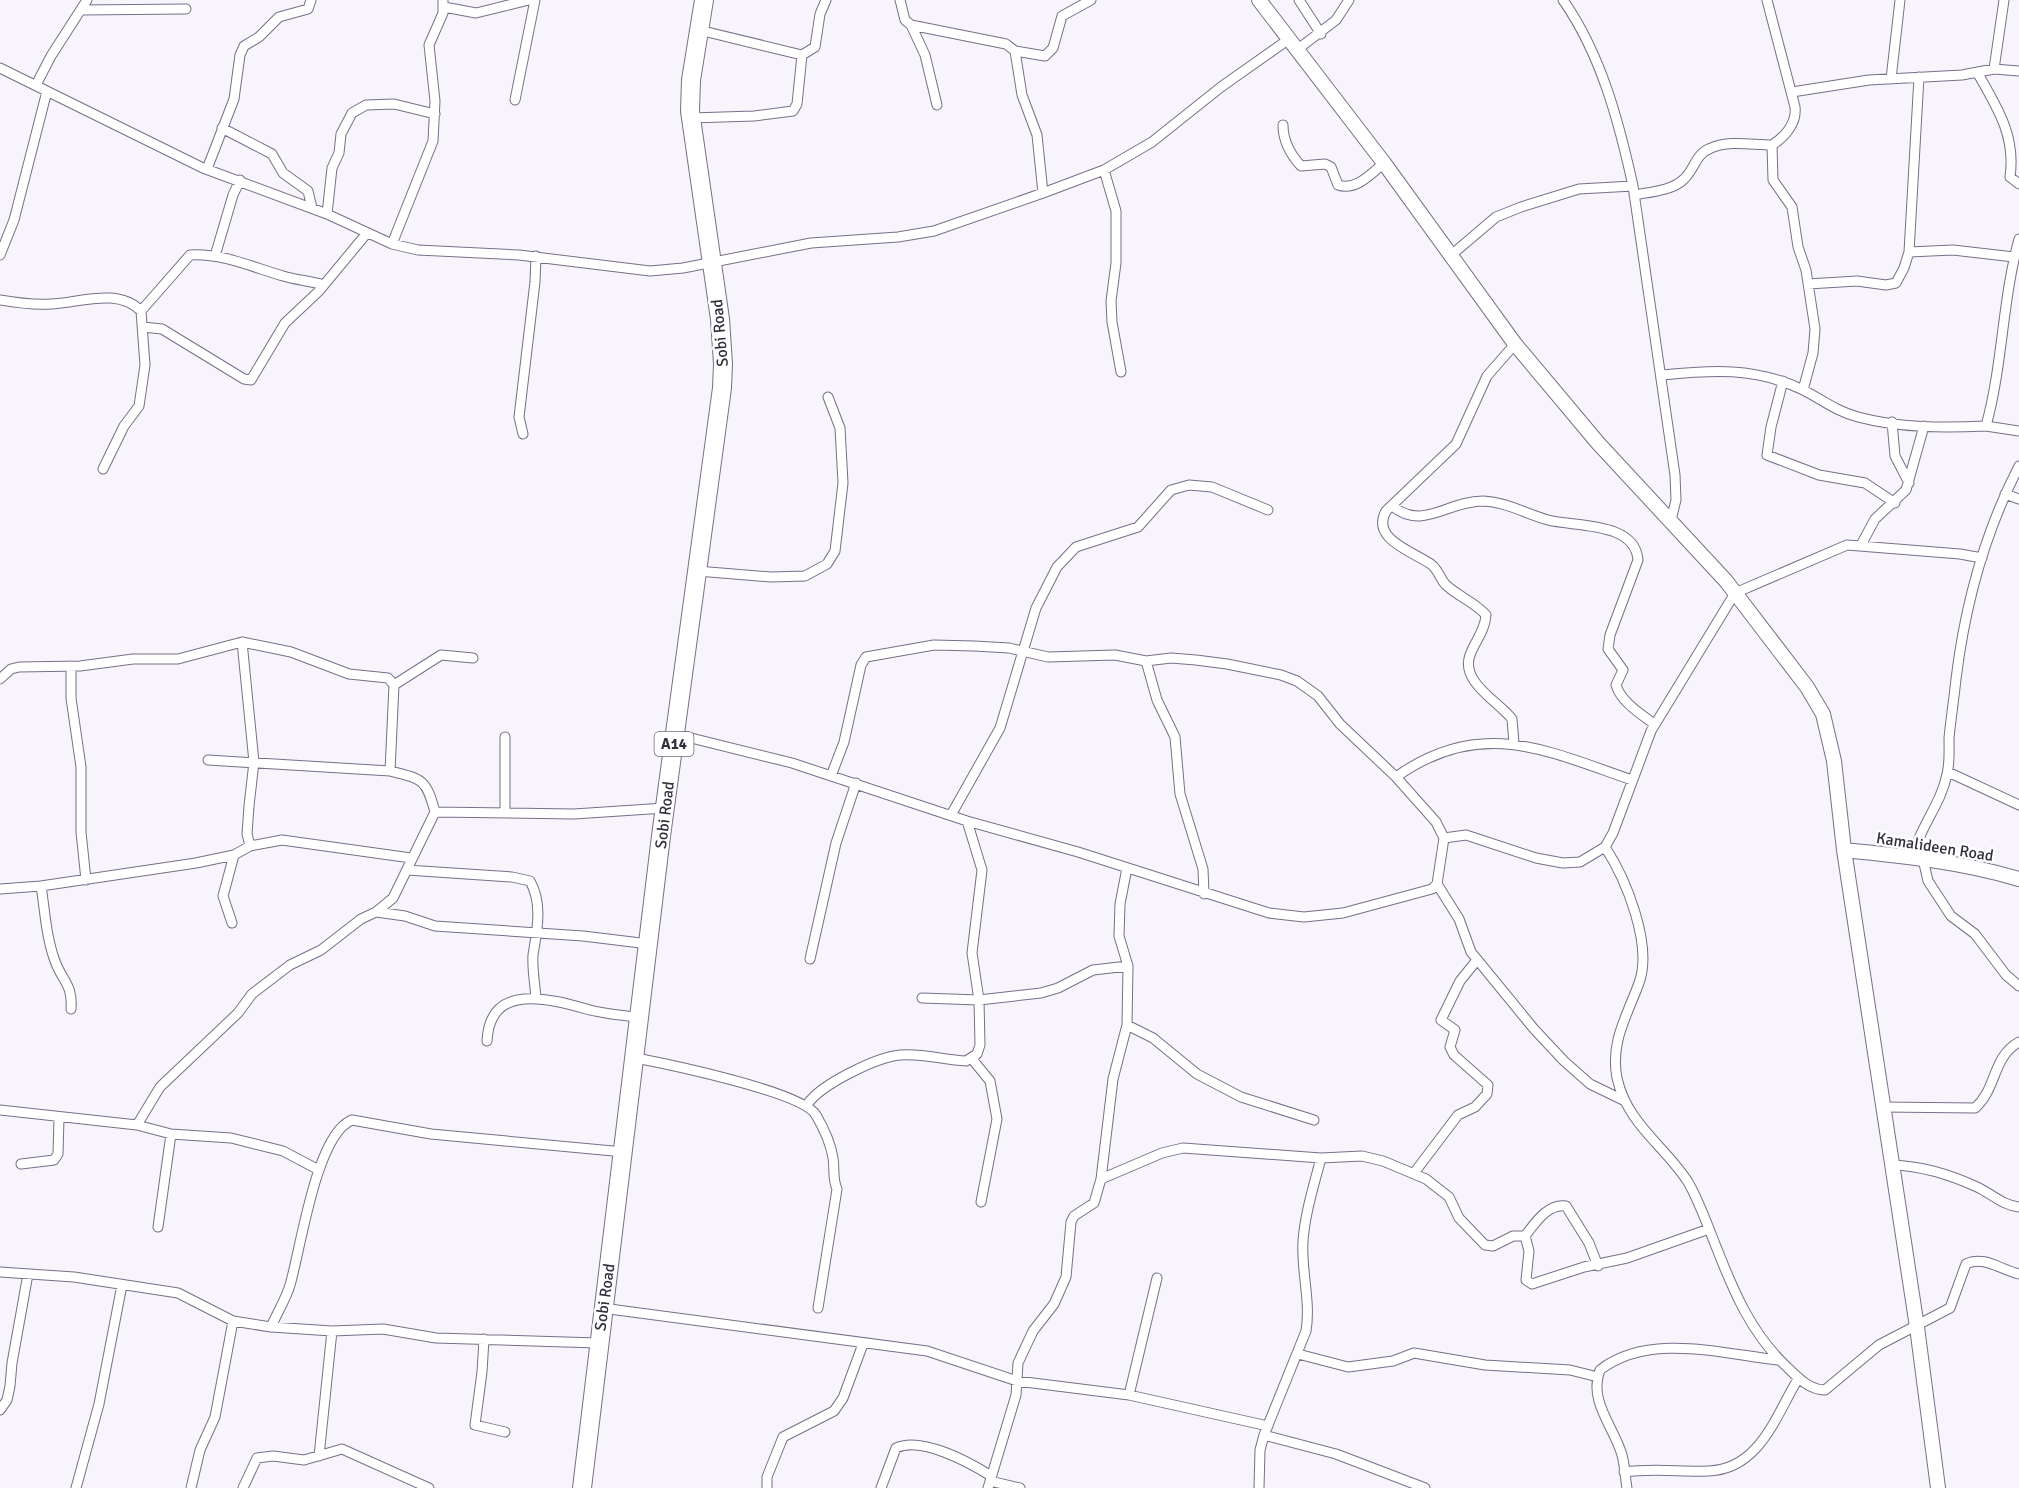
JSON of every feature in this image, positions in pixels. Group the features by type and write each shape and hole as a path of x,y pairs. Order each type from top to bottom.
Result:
{"highway":[{"name":"Sobi Road","path":"582,1488 602,1308 624,1152 665,808 723,364 712,262 691,118 691,80 704,0"}],"street":[{"path":"36,85 51,56 87,0"},
{"path":"207,169 234,99 240,55 244,46 259,37 279,17 308,9 310,0"},
{"path":"392,244 432,141 435,114 429,45 443,4 476,13 529,0"},
{"path":"515,100 536,0"},
{"path":"699,30 802,55 816,47 820,14 826,0"},
{"path":"900,0 905,20 911,25 925,55 937,105"},
{"path":"911,25 1006,44 1014,51 1045,56 1053,48 1062,16 1091,0"},
{"path":"1259,0 1384,163 1449,257 1515,344 1598,443 1671,520 1735,593 1808,687 1822,714 1830,738 1844,850 1917,1327 1938,1488"},
{"path":"1299,0 1321,34"},
{"path":"0,68 207,169 327,214 392,244 418,250 536,256 628,270 682,268 811,243 898,237 934,231 1104,170 1152,142 1221,87 1293,44 1321,34 1336,20 1349,0"},
{"path":"1563,0 1593,52 1599,68 1624,144 1634,190 1675,475 1676,500 1671,520"},
{"path":"1767,0 1792,92 1796,116 1794,122 1772,145 1773,180 1788,197 1792,207 1798,247 1808,284 1815,343 1803,390"},
{"path":"1891,79 1900,0"},
{"path":"1994,69 2004,0"},
{"path":"81,10 186,9"},
{"path":"1014,51 1022,95 1037,135 1043,193"},
{"path":"691,118 730,118 793,111 797,104 802,55"},
{"path":"1792,92 1994,69 2019,71"},
{"path":"1977,72 2004,121 2012,152 2010,177 2019,184"},
{"path":"1808,284 1845,281 1886,285 1896,283 1909,252 1919,77"},
{"path":"0,255 14,220 47,91"},
{"path":"327,214 332,168 339,153 340,134 352,113 366,105 394,104 435,114"},
{"path":"1283,126 1283,139 1296,161 1301,166 1325,164 1331,167 1338,186 1348,187 1361,182 1384,163"},
{"path":"222,128 272,154 283,172 308,191 312,208"},
{"path":"1449,257 1496,217 1521,207 1579,189 1634,190 1678,184 1687,176 1699,154 1711,147 1733,143 1772,145"},
{"path":"1104,170 1116,211 1116,263 1112,311 1121,372"},
{"path":"215,256 233,195 240,180"},
{"path":"143,327 162,329 244,379 251,380 285,323 324,285 367,233"},
{"path":"1986,426 1997,379 2014,257 2019,239"},
{"path":"1909,252 1953,250 2014,257"},
{"path":"141,311 190,255 215,256 324,285"},
{"path":"523,434 519,417 536,256"},
{"path":"0,300 53,304 95,297 133,305 141,311 145,365 139,406 124,426 103,469"},
{"path":"1514,743 1512,719 1482,689 1470,671 1470,654 1481,634 1486,615 1445,584 1432,565 1395,543 1383,530 1382,523 1386,511 1456,444 1487,376 1515,344"},
{"path":"1662,375 1727,369 1768,375 1803,390 1821,403 1844,413 1870,420 1924,426 1986,426 2019,431"},
{"path":"1784,381 1771,427 1767,455 1790,461 1818,475 1864,483 1895,502"},
{"path":"697,571 771,577 805,576 827,564 835,551 843,483 840,428 828,397"},
{"path":"1892,422 1895,456 1909,483"},
{"path":"1861,545 1875,519 1906,490 1914,452 1924,426"},
{"path":"2019,466 1988,535 1964,627 1949,739 1948,772 1941,797 1920,835 1918,858 1928,881 1951,916 1975,934 2006,975 2019,986"},
{"path":"951,815 1000,728 1036,608 1057,567 1076,547 1138,527 1171,490 1189,485 1212,487 1268,510"},
{"path":"2005,494 2019,499"},
{"path":"1392,506 1403,515 1417,517 1466,502 1500,503 1556,522 1602,527 1623,538 1636,553 1638,560 1610,636 1608,649 1623,670 1616,685 1619,693 1637,712 1654,724"},
{"path":"1444,838 1466,835 1536,858 1563,863 1580,862 1605,847 1621,815 1654,724 1735,593 1838,548 1861,545 1982,558"},
{"path":"242,642 254,762 247,834 250,846"},
{"path":"0,679 11,669 19,667 71,666 134,659 178,660 242,642 291,652 349,674 387,678 394,686 390,771"},
{"path":"675,734 856,783 967,821 1269,913 1304,917 1343,914 1432,889 1437,884 1444,838 1436,822 1396,777 1340,723 1318,696 1297,681 1227,664 1171,658 1146,661 1114,655 1048,657 1009,648 934,645 866,657 861,665 844,742 831,776"},
{"path":"394,686 441,656 472,658"},
{"path":"1146,661 1157,700 1175,737 1180,794 1203,869 1204,894"},
{"path":"71,666 71,698 81,767 81,831 86,880"},
{"path":"505,737 505,813"},
{"path":"1396,777 1408,769 1461,746 1514,743 1587,763 1632,780"},
{"path":"137,1125 160,1087 238,1012 259,988 290,965 321,950 393,898 435,812 428,786 418,778 390,771 208,760"},
{"path":"1948,772 2019,805"},
{"path":"810,959 836,843 856,783"},
{"path":"435,812 574,814 665,808"},
{"path":"807,1105 817,1094 845,1076 899,1055 926,1055 966,1062 972,1059 980,1045 979,1000 972,952 982,870 967,821"},
{"path":"0,889 86,880 234,855 250,846 282,840 411,858"},
{"path":"1605,847 1629,890 1642,958 1639,983 1616,1043 1615,1067 1625,1101 1652,1142 1688,1183 1752,1325 1778,1360 1798,1379 1817,1390 1826,1390 1880,1345 1917,1327 1923,1321 1944,1314 1950,1308 1966,1264 1974,1260 1984,1261 2019,1274"},
{"name":"Kamalideen Road","path":"1844,850 1983,868 2019,878"},
{"path":"232,923 223,896 234,855"},
{"path":"990,1482 1007,1431 1017,1381 1018,1363 1025,1347 1054,1304 1066,1277 1071,1222 1074,1216 1094,1203 1101,1179 1113,1079 1126,1025 1128,966 1119,936 1120,904 1127,868"},
{"path":"407,870 512,877 530,881 536,892 538,935 534,955 536,998"},
{"path":"1437,884 1459,919 1477,960 1564,1061 1590,1084 1625,1101"},
{"path":"41,886 55,963 71,987 71,1009"},
{"path":"376,912 405,916 435,926 538,935 583,936 649,944"},
{"path":"1414,1173 1458,1115 1475,1107 1487,1094 1488,1085 1454,1055 1450,1047 1455,1030 1441,1020 1460,981 1477,960"},
{"path":"922,998 979,1000 1041,993 1058,988 1093,970 1128,966"},
{"path":"487,1041 490,1022 502,1006 536,998 640,1018"},
{"path":"1126,1025 1154,1038 1197,1074 1241,1098 1314,1120"},
{"path":"1883,1107 1975,1108 1986,1091 2002,1055 2019,1042"},
{"path":"636,1058 704,1072 807,1105 816,1114 833,1157 832,1179 837,1189 818,1308"},
{"path":"972,1059 990,1081 997,1119 981,1202"},
{"path":"0,1110 137,1125 171,1134 231,1138 283,1151 317,1168"},
{"path":"21,1164 54,1160 58,1154 59,1118"},
{"path":"271,1327 290,1287 317,1168 343,1123 352,1120 431,1134 624,1152"},
{"path":"158,1227 171,1134"},
{"path":"1101,1179 1162,1153 1184,1148 1321,1158 1362,1156 1414,1173 1449,1197 1459,1218 1485,1245 1493,1246 1513,1236 1525,1236"},
{"path":"1259,1488 1260,1450 1264,1435 1298,1354 1308,1319 1303,1273 1303,1241 1321,1158"},
{"path":"1892,1165 1937,1170 1986,1192 2002,1203 2019,1207"},
{"path":"1525,1236 1539,1218 1558,1204 1566,1206 1589,1244 1598,1266"},
{"path":"1525,1236 1529,1251 1525,1273 1528,1284 1543,1282 1570,1271 1598,1266 1709,1229"},
{"path":"0,1272 178,1293 233,1321 271,1327 332,1331 383,1329 436,1338 598,1343"},
{"path":"0,1410 9,1393 28,1274"},
{"path":"1129,1395 1157,1278"},
{"path":"76,1488 99,1404 122,1285"},
{"path":"602,1308 927,1352 1017,1381 1129,1395 1268,1426"},
{"path":"190,1488 200,1450 215,1417 233,1321"},
{"path":"319,1456 332,1331"},
{"path":"484,1339 475,1425 505,1432"},
{"path":"767,1488 767,1477 783,1437 834,1411 843,1398 863,1344"},
{"path":"1627,1488 1622,1455 1599,1401 1598,1377 1608,1364 1648,1351 1706,1350 1778,1360"},
{"path":"1298,1354 1348,1367 1393,1361 1414,1353 1475,1364 1570,1370 1598,1377"},
{"path":"1624,1472 1725,1470 1742,1462 1767,1434 1798,1379"},
{"path":"1264,1435 1336,1454 1425,1488"},
{"path":"881,1488 896,1448 906,1443 966,1460 990,1482 1020,1488"},
{"path":"243,1488 257,1458 273,1456 304,1460 342,1449 423,1487"}]}
